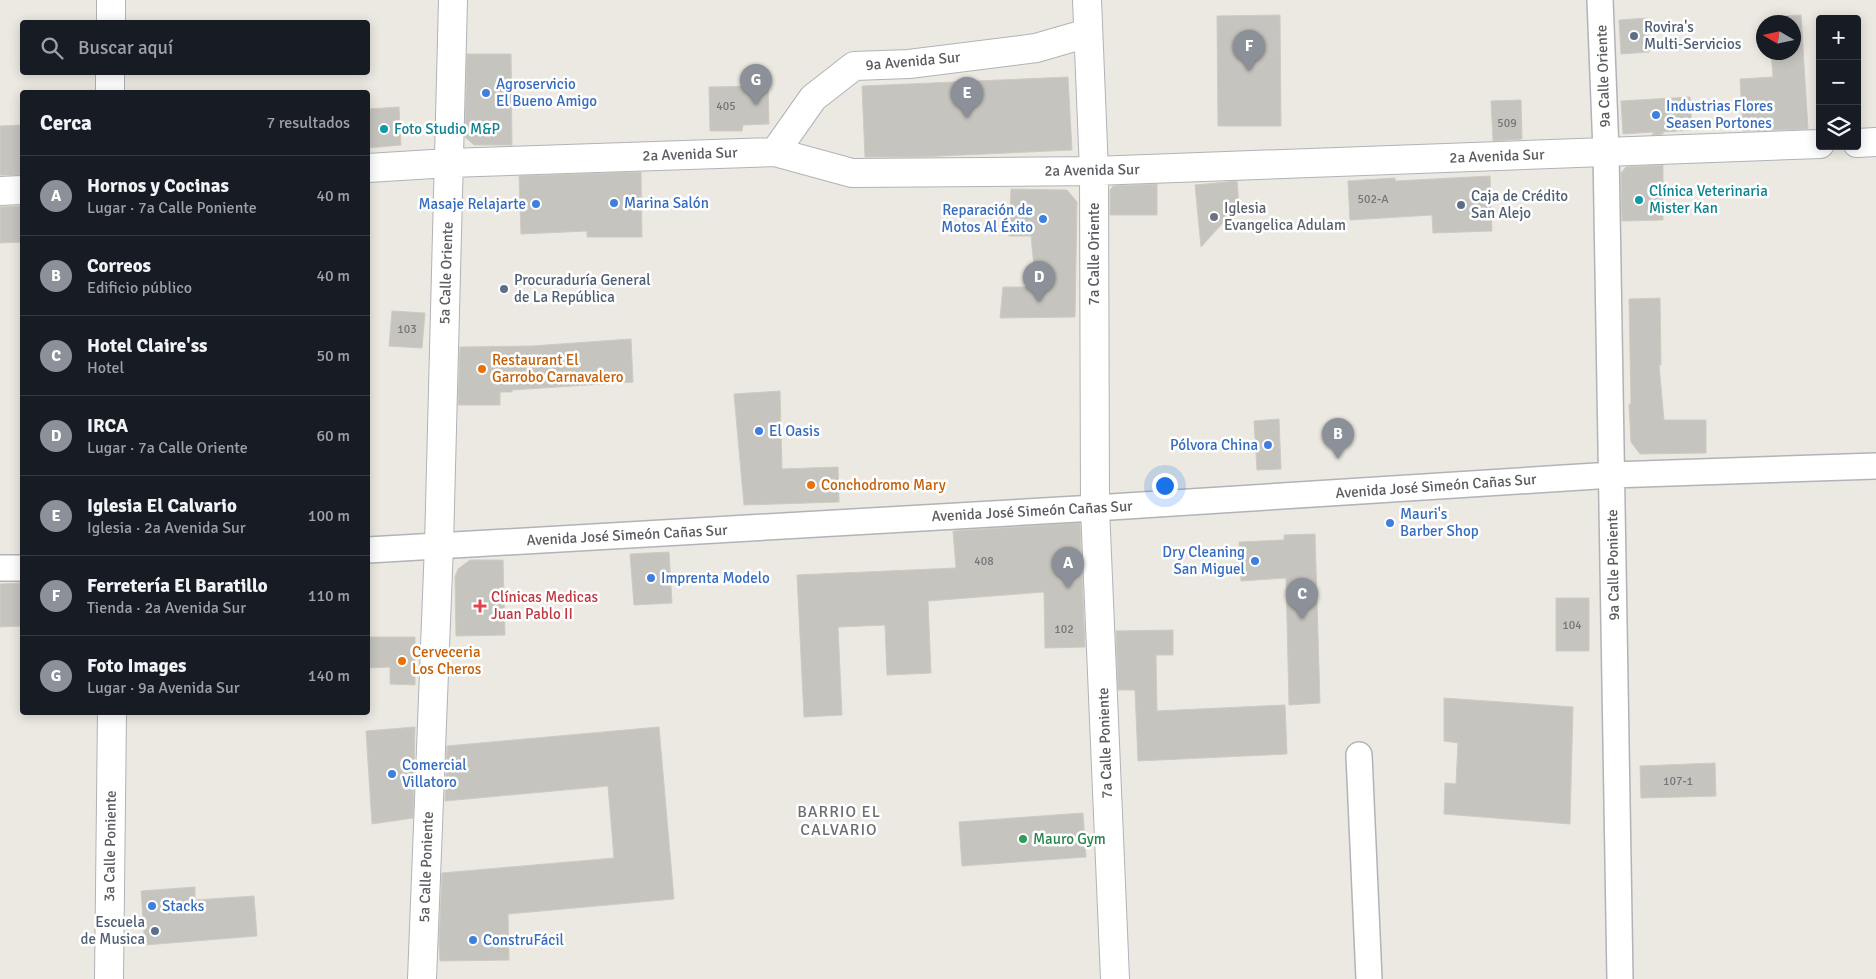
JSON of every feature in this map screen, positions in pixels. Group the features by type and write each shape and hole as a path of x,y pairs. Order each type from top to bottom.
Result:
{"street":[{"path":"111,0 111,20"},
{"name":"5a Calle Oriente","path":"439,546 454,0"},
{"name":"7a Calle Oriente","path":"1087,0 1094,171 1095,508"},
{"name":"9a Calle Oriente","path":"1600,0 1606,151"},
{"name":"9a Avenida Sur","path":"775,152 813,98 854,66 909,64 1036,48 1088,33"},
{"path":"110,75 110,90"},
{"path":"1861,143 1876,142"},
{"name":"2a Avenida Sur","path":"370,168 450,162 775,152 852,173 1094,171 1816,144"},
{"name":"9a Calle Poniente","path":"1606,151 1620,979"},
{"path":"0,191 20,190"},
{"name":"Avenida José Simeón Cañas Sur","path":"370,550 1095,508 1612,475 1876,466"},
{"name":"7a Calle Poniente","path":"1095,508 1115,979"},
{"name":"5a Calle Poniente","path":"422,979 439,546"},
{"path":"0,568 20,568"},
{"name":"3a Calle Poniente","path":"109,979 112,715"},
{"path":"1360,755 1369,979"}],"building":[{"path":"1280,15 1281,126 1218,126 1217,16"},
{"path":"1801,15 1808,129 1743,131 1740,79 1773,77 1772,60 1801,60"},
{"name":"Rovira's Multi-Servicios","path":"1647,18 1649,52 1621,54 1619,20"},
{"name":"Agroservicio El Bueno Amigo","path":"467,54 511,54 512,145 474,145 465,137"},
{"path":"1068,77 1072,150 919,157 865,157 862,86"},
{"path":"768,86 769,124 743,125 742,131 710,131 709,87"},
{"name":"Industrias Flores Seasen Portones","path":"1690,97 1692,130 1663,132 1663,134 1652,135 1654,132 1623,134 1621,101"},
{"path":"1521,100 1522,139 1493,141 1491,101"},
{"name":"Foto Studio M&P","path":"399,107 401,145 370,148 370,109"},
{"path":"20,125 20,175 0,175 0,126"},
{"name":"Clínica Veterinaria Mister Kan","path":"1663,165 1663,220 1622,221 1621,173 1626,167"},
{"path":"641,172 642,237 587,237 587,231 521,234 519,176"},
{"path":"1490,176 1492,231 1433,233 1432,215 1350,220 1348,181 1395,178 1395,181"},
{"name":"Iglesia Evangelica Adulam","path":"1237,181 1239,205 1201,247 1195,185"},
{"path":"1157,184 1157,215 1110,215 1110,190 1113,186"},
{"path":"1011,189 1067,190 1077,202 1075,317 1000,318 1003,287 1036,287 1031,236 1009,236"},
{"path":"20,206 20,242 0,243 0,207"},
{"path":"1660,298 1661,365 1659,365 1664,420 1706,420 1706,453 1640,454 1631,442 1629,299"},
{"path":"392,311 425,313 422,348 389,346"},
{"path":"631,339 633,382 512,390 512,392 500,392 500,405 458,405 460,347 532,346"},
{"name":"El Oasis","path":"780,391 782,469 838,467 839,502 744,505 734,394"},
{"name":"Pólvora China","path":"1279,419 1281,469 1257,470 1254,421"},
{"path":"1080,523 1085,647 1045,648 1044,592 928,601 931,673 887,675 885,625 838,627 842,715 804,717 797,575 956,568 953,531"},
{"path":"1315,534 1320,703 1289,705 1286,578 1241,581 1239,542 1284,540 1284,535"},
{"name":"Imprenta Modelo","path":"669,552 672,603 634,605 630,554"},
{"name":"Clínicas Medicas Juan Pablo II","path":"470,560 503,560 505,635 456,636 455,577 458,569"},
{"path":"20,583 20,626 0,627 0,584"},
{"path":"1556,598 1589,598 1589,651 1556,651"},
{"path":"1173,630 1173,655 1156,655 1157,711 1285,705 1287,754 1138,761 1135,690 1118,690 1116,631"},
{"name":"Cerveceria Los Cheros","path":"370,637 415,637 415,685 390,684 390,667 370,668"},
{"path":"1444,698 1573,707 1570,824 1444,814 1445,783 1456,784 1458,743 1444,741"},
{"name":"Comercial Villatoro","path":"415,727 413,818 372,824 366,731"},
{"path":"659,727 674,899 508,914 509,960 440,961 442,873 614,858 608,786 445,801 447,746"},
{"path":"1715,763 1716,796 1641,798 1640,766"},
{"name":"Mauro Gym","path":"1083,813 1086,857 962,866 959,822"},
{"path":"195,887 195,900 254,896 257,936 145,945 141,891"}],"place":[{"name":"Rovira's Multi-Servicios","path":"1634,36"},
{"name":"Ferretería El Baratillo","path":"1249,71"},
{"name":"Agroservicio El Bueno Amigo","path":"486,93"},
{"name":"Foto Images","path":"756,105"},
{"name":"Industrias Flores Seasen Portones","path":"1656,115"},
{"name":"Iglesia El Calvario","path":"967,118"},
{"name":"Foto Studio M&P","path":"384,129"},
{"name":"Clínica Veterinaria Mister Kan","path":"1639,200"},
{"name":"Marina Salón","path":"614,203"},
{"name":"Masaje Relajarte","path":"536,204"},
{"name":"Caja de Crédito San Alejo","path":"1461,205"},
{"name":"Iglesia Evangelica Adulam","path":"1214,217"},
{"name":"Reparación de Motos Al Éxito","path":"1043,219"},
{"name":"Procuraduría General de La República","path":"504,289"},
{"name":"IRCA","path":"1039,302"},
{"name":"Restaurant El Garrobo Carnavalero","path":"482,369"},
{"name":"El Oasis","path":"759,431"},
{"name":"Pólvora China","path":"1268,445"},
{"name":"Correos","path":"1338,459"},
{"name":"Conchodromo Mary","path":"811,485"},
{"name":"Mauri's Barber Shop","path":"1390,523"},
{"name":"Dry Cleaning San Miguel","path":"1255,561"},
{"name":"Imprenta Modelo","path":"651,578"},
{"name":"Hornos y Cocinas","path":"1068,588"},
{"name":"Clínicas Medicas Juan Pablo II","path":"480,606"},
{"name":"Hotel Claire'ss","path":"1302,619"},
{"name":"Cerveceria Los Cheros","path":"402,661"},
{"name":"Comercial Villatoro","path":"392,774"},
{"name":"Mauro Gym","path":"1023,839"},
{"name":"Stacks","path":"152,906"},
{"name":"Escuela de Musica","path":"155,931"},
{"name":"ConstruFácil","path":"473,940"}],"district":[{"name":"BARRIO EL CALVARIO","path":"839,821"}]}
